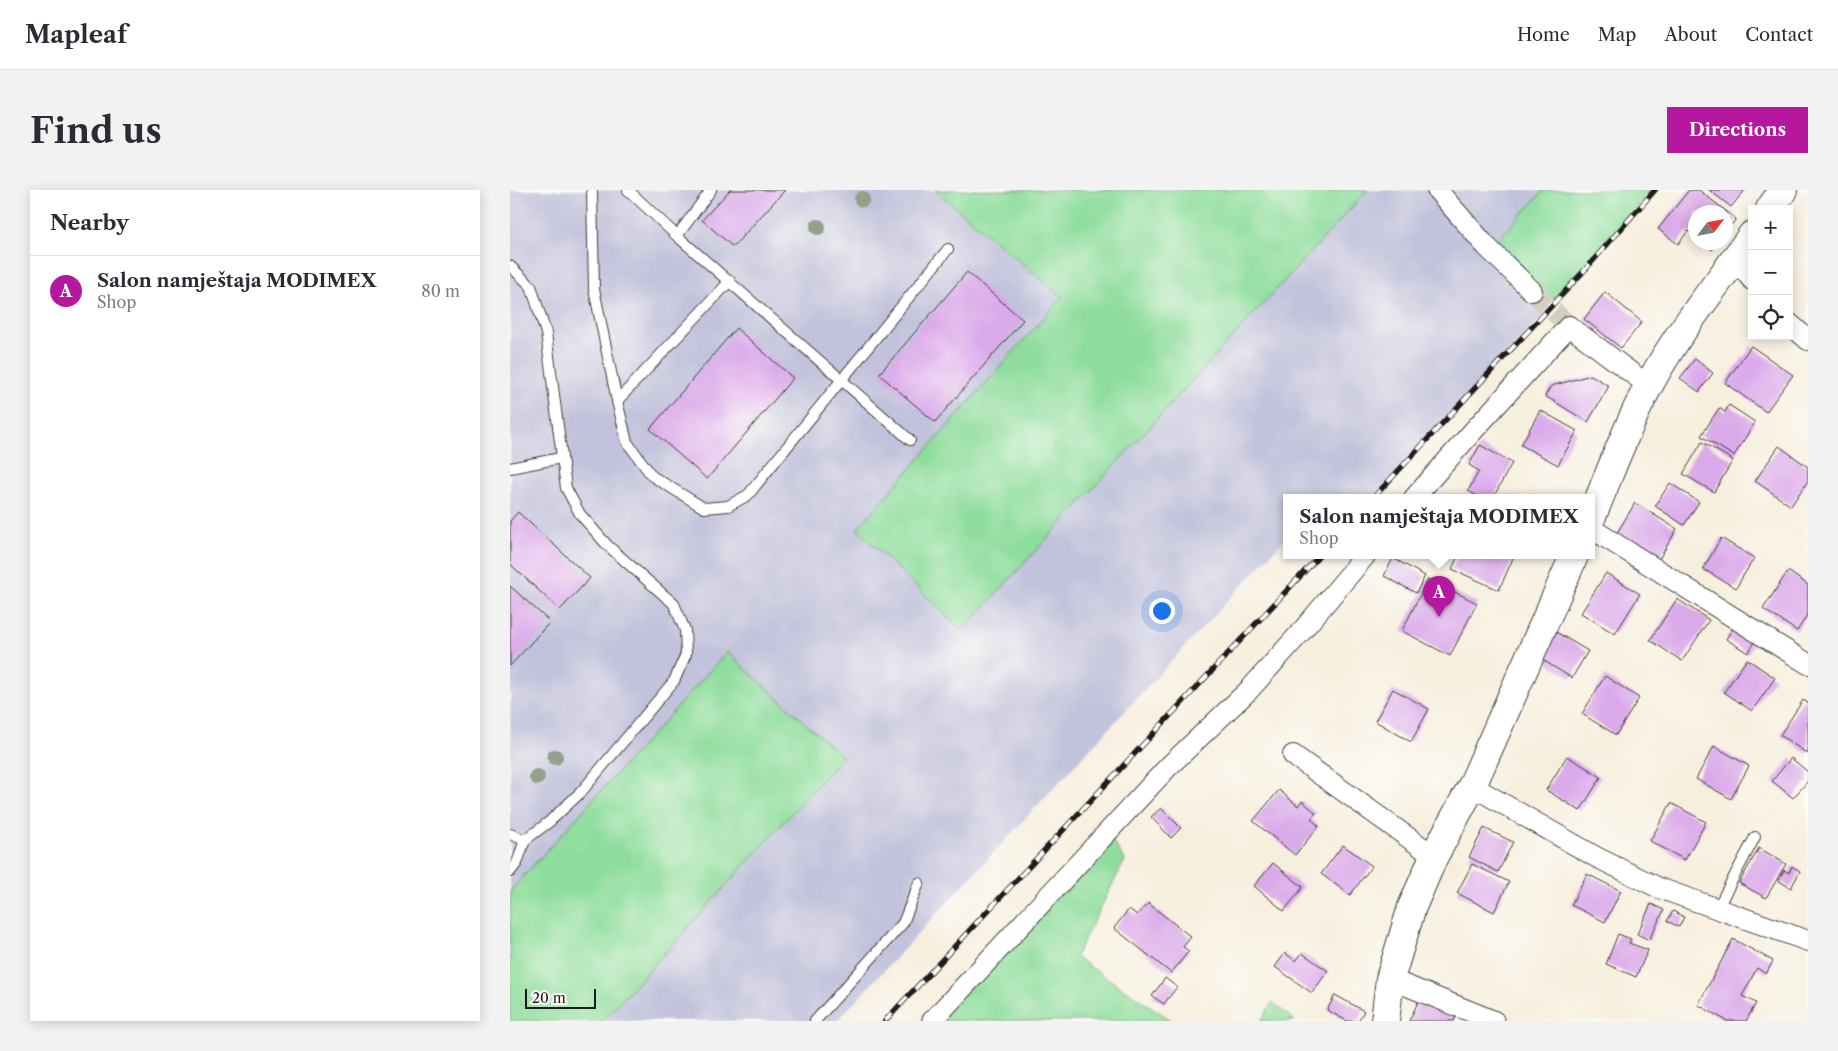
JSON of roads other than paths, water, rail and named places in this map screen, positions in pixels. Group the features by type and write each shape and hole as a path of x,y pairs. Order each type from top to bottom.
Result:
{"street":[{"path":"1437,190 1486,246 1532,291"},
{"path":"1773,205 1783,190"},
{"path":"1595,509 1626,434 1649,386 1683,329 1748,240"},
{"path":"1735,258 1748,275"},
{"path":"1418,494 1570,326 1649,386"},
{"path":"1793,327 1808,340"},
{"path":"1595,531 1808,664"},
{"path":"932,1021 1168,767 1249,690 1302,632 1363,559"},
{"path":"1385,1021 1390,978 1412,906 1434,856 1472,786 1573,559"},
{"path":"1293,755 1434,856"},
{"path":"1472,786 1605,861 1659,888 1808,941"},
{"path":"1390,978 1494,1021"}],"lane":[{"path":"592,190 594,289 627,442 652,476 704,508 728,506 748,495 948,249"},
{"path":"628,190 677,236 910,440"},
{"path":"677,236 711,190"},
{"path":"510,266 531,286 546,333 566,488 580,514 607,545 674,604 685,630 686,654 674,681 581,792 549,822 525,840 517,863 510,872"},
{"path":"617,401 730,281"},
{"path":"510,468 561,458"},
{"path":"510,834 525,840"},
{"path":"1717,910 1755,837"},
{"path":"815,1021 903,923 919,883"}],"tunnel":[{"path":"1532,291 1569,326"}],"railway":[{"path":"1377,494 1583,272 1655,190"},
{"path":"885,1021 1316,559"}],"place":[{"name":"Salon namještaja MODIMEX","path":"1439,617"}]}
